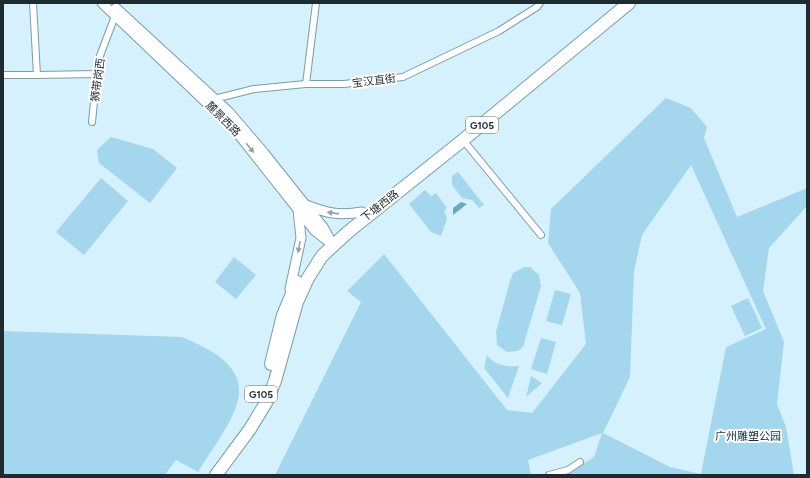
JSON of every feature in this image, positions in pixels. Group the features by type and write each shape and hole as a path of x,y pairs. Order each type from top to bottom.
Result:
{"highway":[{"name":"下塘西路","path":"208,475 240,430 260,397 268,376 278,332 288,301 308,264 329,241 362,212 618,3"},
{"name":"下塘西路","path":"216,475 244,437 267,401 275,381 290,324 301,292 329,241 463,140 629,3"}],"street":[{"path":"33,3 37,75"},
{"name":"麓景西路","path":"102,3 235,130 301,206"},
{"name":"麓景西路","path":"111,3 214,99 251,137 301,206"},
{"path":"306,84 316,3"},
{"name":"宝汉直街","path":"214,99 254,89 306,84 344,84 402,77 499,31 537,7 540,3"},
{"name":"狮带岗西","path":"92,122 98,61 115,16"},
{"path":"3,75 97,74"},
{"path":"463,140 541,235"},
{"path":"301,206 332,214 362,212"},
{"path":"301,206 329,241"},
{"path":"288,301 301,238 301,206"},
{"path":"549,475 568,470 580,462"}],"green space":[{"name":"广州雕塑公园","path":"666,98 691,108 707,127 704,138 737,217 807,188 807,206 769,248 763,291 784,342 777,404 786,427 794,475 557,475 571,472 594,457 602,433 528,460 531,475 275,475 361,302 347,291 384,254 507,410 532,413 586,344 580,293 548,243 551,209","holes":["691,165 766,329 726,347 701,474 670,467 603,433 630,377 634,271 642,235"]},
{"path":"111,137 153,149 177,168 150,203 99,163 97,150"},
{"path":"458,172 484,205 479,208 472,200 462,198 452,185 452,176"},
{"path":"101,178 128,201 84,255 56,232"},
{"path":"425,190 431,196 436,193 447,208 444,211 447,218 441,236 431,232 409,204"},
{"path":"234,257 256,275 236,299 215,282"},
{"path":"524,267 530,267 539,275 541,286 523,347 518,351 507,352 497,345 496,332 513,273"},
{"path":"555,290 571,294 562,325 546,321"},
{"path":"748,298 762,328 745,336 731,306"},
{"path":"3,331 182,337 210,351 228,365 237,380 239,395 234,412 225,430 198,472 176,460 165,475 3,475"},
{"path":"541,338 556,342 547,374 531,369"},
{"path":"487,355 497,364 519,366 508,398 484,368"},
{"path":"531,376 542,383 526,397"}],"shaded area":[{"path":"461,202 467,204 453,215 453,208"}]}
